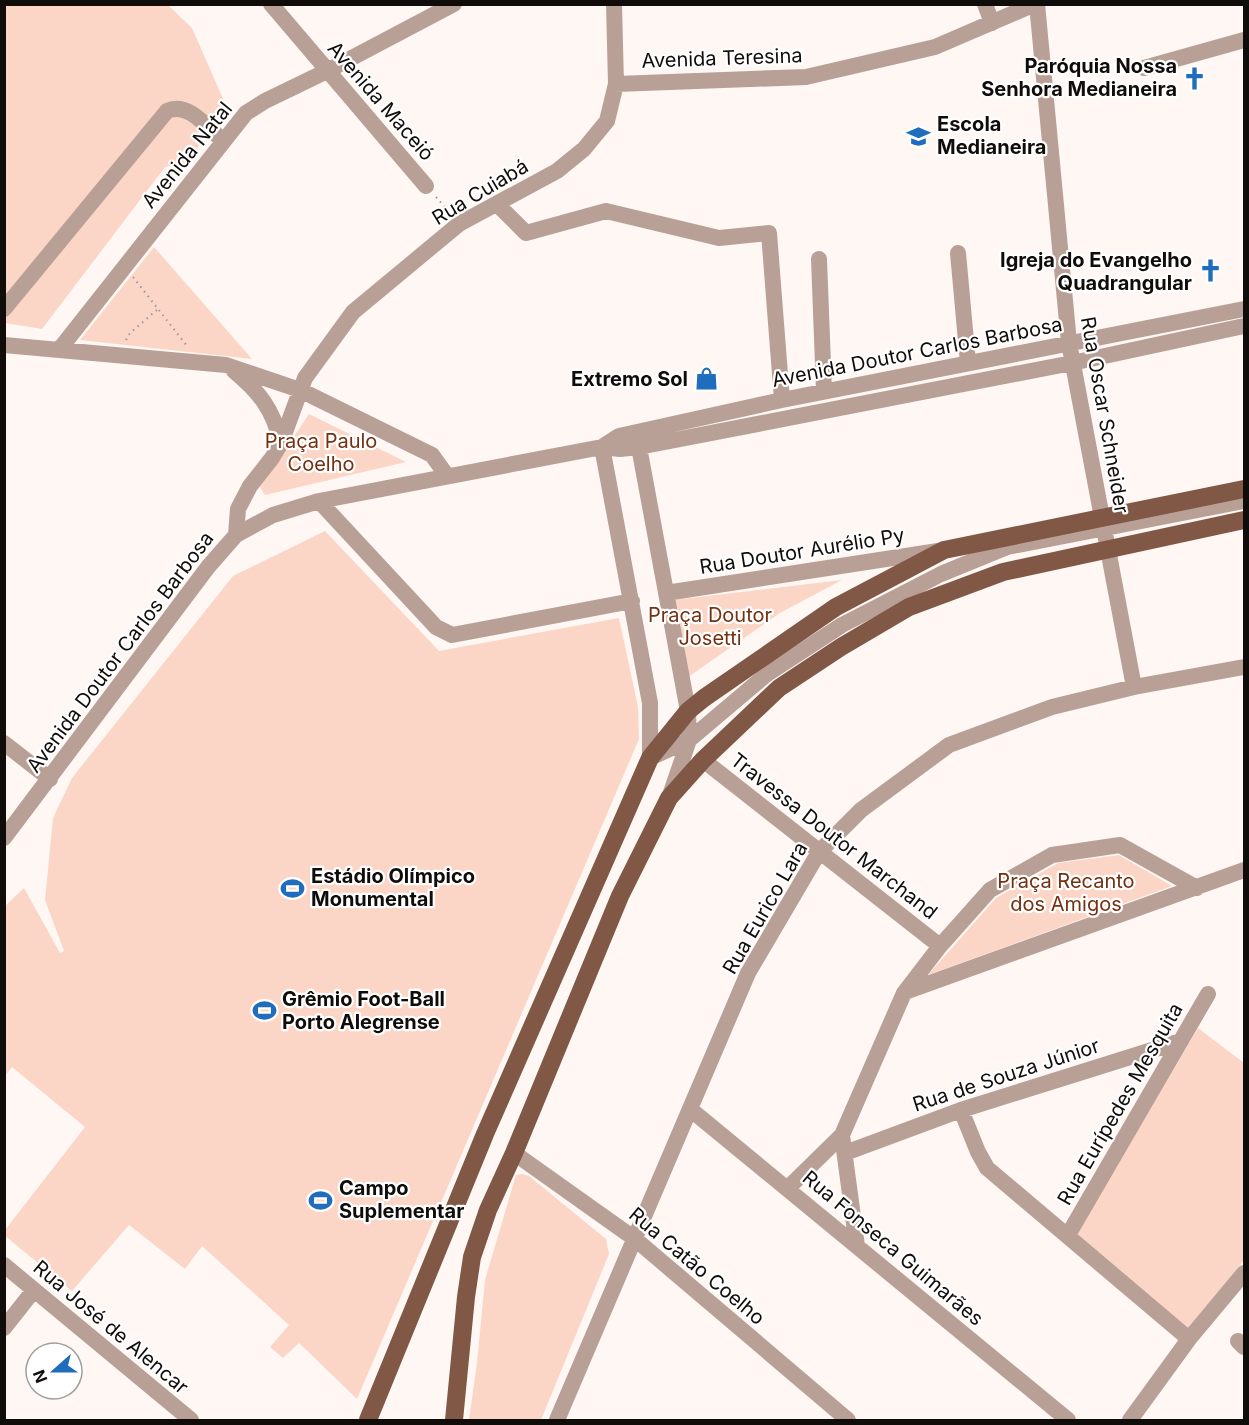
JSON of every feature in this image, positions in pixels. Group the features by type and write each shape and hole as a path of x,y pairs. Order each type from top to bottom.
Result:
{"main road":[{"path":"368,1420 485,1134 650,758 688,711 836,607 944,550 1103,523 1245,489"},
{"path":"454,1420 472,1257 488,1210 514,1153 620,897 669,798 702,760 779,688 841,647 909,607 1003,572 1245,520"}],"street":[{"name":"Avenida Maceió","path":"271,4 426,186"},
{"name":"Avenida Natal","path":"59,350 246,113 265,101 454,4"},
{"name":"Rua Cuiabá","path":"300,390 304,378 353,312 459,224 557,171 584,149 607,122 616,84 614,4"},
{"path":"985,4 992,23"},
{"name":"Avenida Teresina","path":"616,84 806,77 935,46 1036,4"},
{"name":"Rua Oscar Schneider","path":"1036,4 1069,343 1134,687"},
{"path":"1144,68 1245,40"},
{"path":"4,309 167,111 174,108 189,111 223,141"},
{"path":"497,204 526,232 606,211 719,238 769,233 782,400"},
{"path":"958,253 968,363"},
{"path":"819,259 824,391"},
{"name":"Avenida Doutor Carlos Barbosa","path":"602,447 619,435 782,400 1245,309"},
{"name":"Avenida Doutor Carlos Barbosa","path":"4,838 208,567 236,534 273,515 319,501 447,476 602,447 620,449 639,447 1072,363 1245,326"},
{"path":"4,345 226,365 300,390 432,455 447,476"},
{"path":"226,365 253,388 270,409 276,421 281,443"},
{"path":"236,534 238,509 281,443 300,390"},
{"path":"602,447 650,703 650,758 689,740 767,674 842,625 941,574 1007,547 1103,523 1245,501"},
{"path":"639,447 688,711 689,740 669,798"},
{"path":"319,501 436,627 452,635 632,601"},
{"name":"Rua Doutor Aurélio Py","path":"666,593 944,550 1007,547"},
{"name":"Rua Eurico Lara","path":"557,1420 748,973 819,852 861,810 949,745 1052,707 1134,687 1245,667"},
{"path":"4,743 50,779"},
{"name":"Travessa Doutor Marchand","path":"702,760 940,946"},
{"path":"788,1188 842,1135 904,993 940,946 990,891 1052,855 1120,844 1197,888"},
{"path":"904,993 1245,870"},
{"name":"Rua Eurípedes Mesquita","path":"1068,1235 1208,994"},
{"name":"Rua de Souza Júnior","path":"845,1153 961,1110 1181,1041"},
{"name":"Rua Fonseca Guimarães","path":"690,1109 1068,1420"},
{"path":"961,1110 987,1168 1189,1339"},
{"path":"842,1135 857,1246"},
{"name":"Rua Catão Coelho","path":"514,1153 635,1239 848,1420"},
{"name":"Rua José de Alencar","path":"4,1265 191,1420"},
{"path":"1130,1420 1189,1339 1245,1273"},
{"path":"4,1328 33,1290"}],"path":[{"name":"Avenida Maceió","path":"426,186 459,224"},
{"path":"125,266 173,329"},
{"path":"116,356 130,333 158,309"}],"green space":[{"path":"4,5 168,5 192,28 228,110 185,163 165,167 42,329 5,323"},
{"path":"154,247 252,359 80,340"},
{"name":"Praça Paulo Coelho","path":"309,414 406,462 265,495 260,487"},
{"name":"Grêmio Foot-Ball Porto Alegrense","path":"325,531 439,651 619,618 638,707 639,739 357,1399 299,1343 283,1358 270,1347 289,1325 202,1246 185,1269 129,1225 72,1291 4,1235 5,1230 85,1127 12,1067 5,1076 5,906 24,888 60,953 64,951 45,900 53,818 72,778 233,576"},
{"name":"Praça Doutor Josetti","path":"842,580 780,613 688,677 674,600"},
{"name":"Praça Recanto dos Amigos","path":"1119,855 1172,886 928,975 996,898 1058,863"},
{"path":"1198,1028 1244,1063 1244,1260 1187,1332 1076,1234"},
{"path":"516,1175 529,1176 606,1239 609,1254 541,1420 469,1420 485,1280"}],"place":[{"name":"Paróquia Nossa Senhora Medianeira","path":"1195,78"},
{"name":"Escola Medianeira","path":"919,136"},
{"name":"Igreja do Evangelho Quadrangular","path":"1210,271"},
{"name":"Extremo Sol","path":"706,379"},
{"name":"Estádio Olímpico Monumental","path":"293,888"},
{"name":"Grêmio Foot-Ball Porto Alegrense","path":"264,1010"},
{"name":"Campo Suplementar","path":"321,1200"}]}
